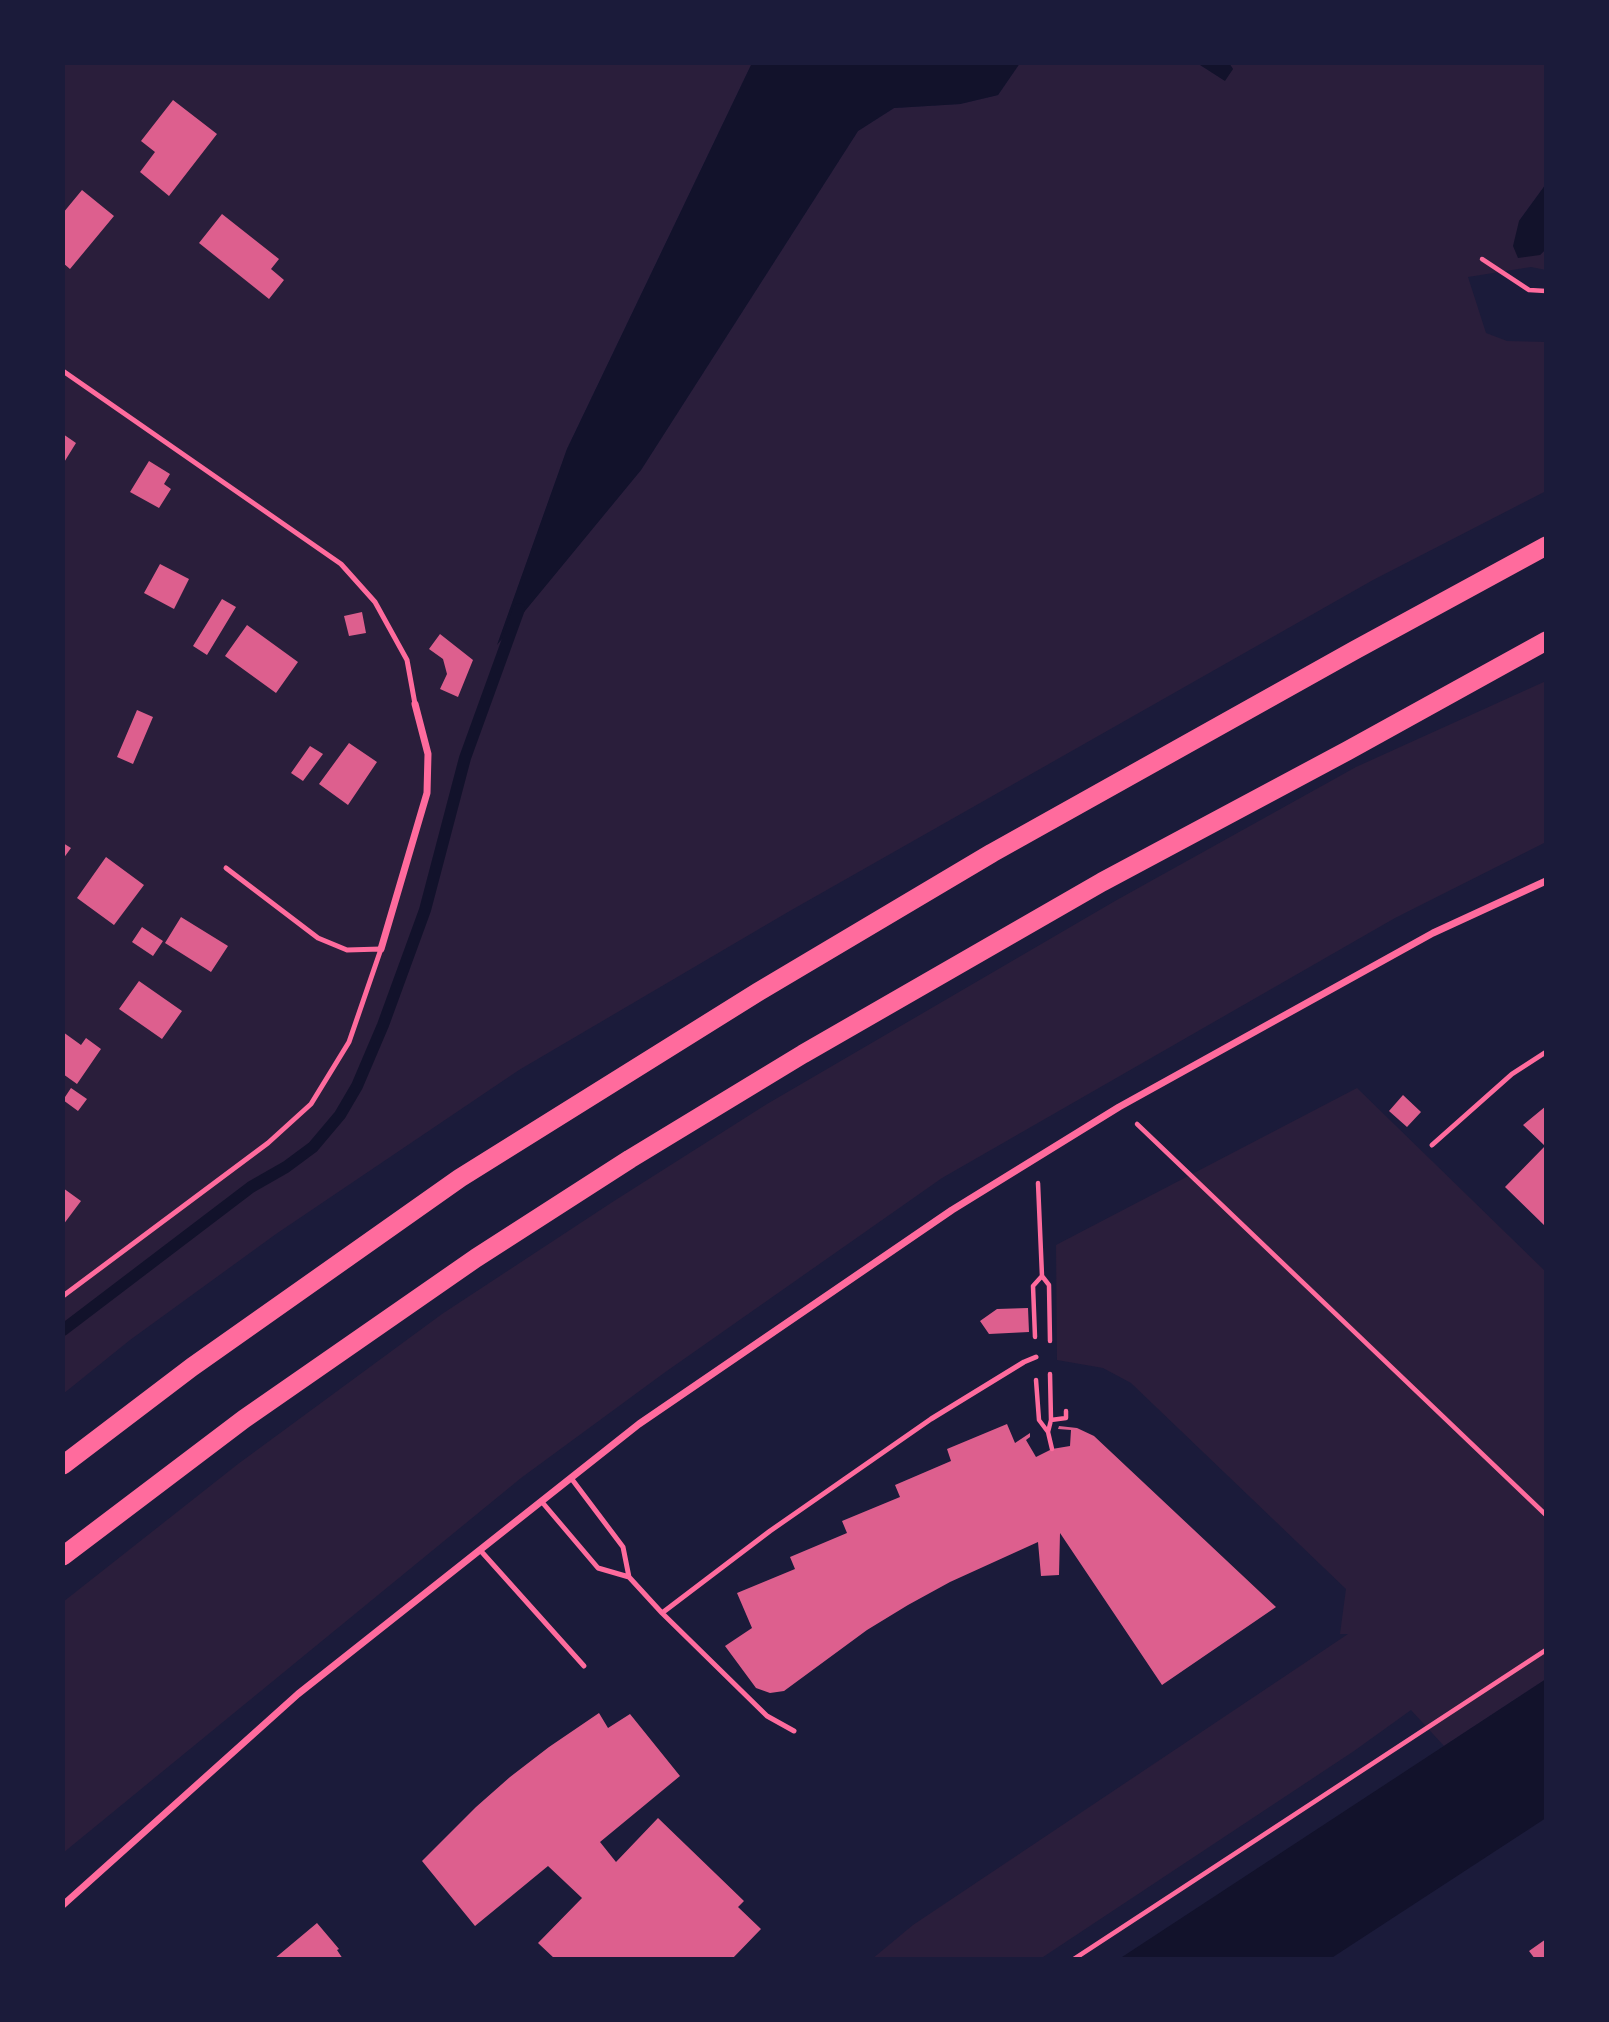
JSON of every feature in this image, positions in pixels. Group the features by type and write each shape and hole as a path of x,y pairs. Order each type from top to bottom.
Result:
{"highway":[{"path":"63,1465 192,1367 460,1178 758,992 992,853 1546,546"},
{"path":"63,1556 244,1419 476,1258 630,1159 803,1054 1101,882 1546,641"}],"street":[{"path":"381,949 427,793 428,754 415,704"},
{"path":"63,1905 298,1694 651,1416 953,1210 1119,1107 1433,933 1546,881"}],"lane":[{"path":"63,371 341,564 375,602 407,660 415,704"},
{"path":"63,1296 268,1143 311,1104 349,1042 381,949 347,950 318,939 226,868"},
{"path":"1432,1145 1512,1074 1546,1052"},
{"path":"662,1613 770,1531 931,1419 1036,1357"},
{"path":"570,1478 623,1547 629,1577 767,1716 794,1731"},
{"path":"542,1502 598,1568 629,1577"},
{"path":"480,1550 584,1666"}],"path":[{"path":"1482,259 1529,290 1546,291"},
{"path":"1119,1107 1546,1515"},
{"path":"1036,1159 1042,1276"},
{"path":"1037,1388 1039,1420 1048,1432 1052,1449"},
{"path":"1051,1420 1066,1418 1066,1411"},
{"path":"1074,1959 1546,1650"}],"shaded area":[{"path":"63,63 752,63 567,449 498,643 641,470 858,131 894,108 960,104 998,95 1020,63 1197,63 1224,80 1233,69 1229,63 1546,63 1546,184 1519,221 1540,255 1546,249 1546,270 1531,267 1468,277 1486,333 1507,341 1546,342 1546,491 1373,580 788,912 519,1070 276,1234 130,1340 63,1394"},
{"path":"752,63 1020,63 998,95 960,104 894,108 858,131 641,470 497,645 567,449"},
{"path":"1197,63 1229,63 1233,69 1225,81"},
{"path":"1546,184 1546,249 1540,255 1518,258 1513,246 1519,221"},
{"path":"1546,681 1546,842 1395,918 942,1178 664,1373 521,1478 63,1853 63,1602 238,1464 442,1314 767,1104 1115,901 1356,767"},
{"path":"1357,1088 1546,1272 1546,1679 1444,1746 1411,1710 1354,1751 1040,1959 872,1959 913,1925 1348,1634 1340,1634 1346,1589 1131,1383 1103,1368 1057,1360 1056,1245"},
{"path":"1546,1679 1546,1818 1330,1959 1119,1959"}],"building":[{"path":"173,100 217,134 169,196 140,172 155,152 141,141"},
{"path":"82,190 114,216 70,269 63,263 63,213"},
{"path":"222,214 279,259 271,269 284,280 269,299 199,243"},
{"path":"63,434 76,443 63,464"},
{"path":"149,461 170,474 164,484 171,489 159,508 130,492"},
{"path":"160,564 189,579 174,609 144,593"},
{"path":"222,599 236,607 207,655 193,646"},
{"path":"362,612 366,633 349,636 344,616"},
{"path":"247,625 298,662 276,693 225,656"},
{"path":"440,634 473,660 458,697 440,689 447,674 443,659 429,649"},
{"path":"137,710 153,717 133,764 117,757"},
{"path":"349,743 377,762 348,805 319,784"},
{"path":"310,746 323,754 303,781 291,773"},
{"path":"63,843 71,848 63,859"},
{"path":"106,857 144,885 114,925 77,898"},
{"path":"181,917 228,946 211,972 165,943"},
{"path":"142,927 163,941 153,956 132,942"},
{"path":"139,981 182,1011 162,1039 119,1009"},
{"path":"63,1032 81,1045 86,1038 101,1049 77,1084 63,1074"},
{"path":"71,1088 87,1099 78,1111 63,1100"},
{"path":"1403,1095 1421,1112 1407,1127 1389,1111"},
{"path":"1546,1106 1546,1227 1505,1187 1545,1146 1523,1125"},
{"path":"63,1188 81,1201 63,1225"},
{"path":"1028,1308 1029,1332 989,1334 980,1321 997,1309"},
{"path":"1007,1424 1015,1443 1030,1433 1026,1440 1036,1457 1052,1449 1070,1446 1071,1430 1058,1429 1059,1426 1077,1428 1094,1436 1276,1607 1162,1685 1060,1533 1059,1575 1041,1576 1038,1542 950,1582 908,1605 867,1630 784,1691 770,1693 756,1688 725,1646 752,1628 737,1593 795,1569 790,1557 847,1533 842,1521 900,1497 895,1485 951,1461 947,1449"},
{"path":"599,1713 608,1728 630,1714 680,1776 600,1842 616,1862 658,1818 744,1901 738,1907 761,1929 732,1959 555,1959 538,1943 582,1898 548,1866 475,1926 422,1861 510,1777"},
{"path":"317,1923 339,1949 337,1950 343,1959 274,1959"},
{"path":"1546,1939 1546,1959 1535,1959 1529,1951"}],"waterway":[{"path":"63,1330 251,1187 286,1167 313,1147 340,1115 357,1086 383,1025 425,910 465,758 519,609"}]}
